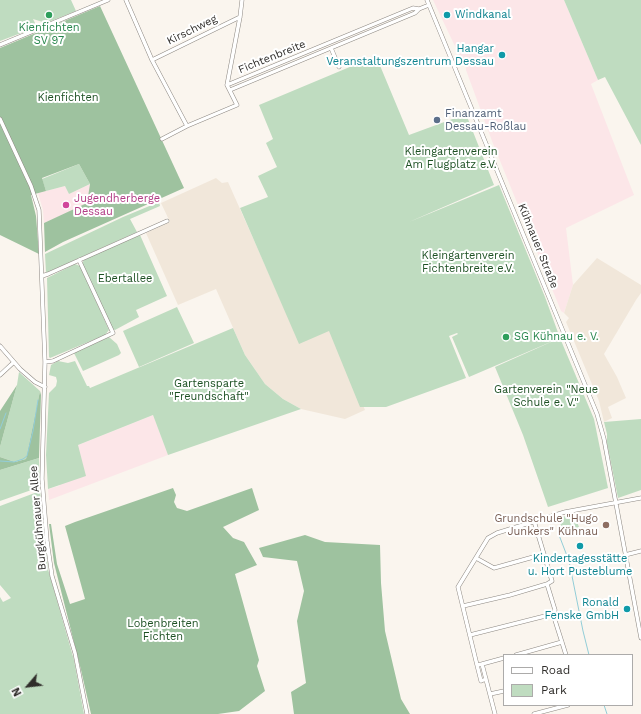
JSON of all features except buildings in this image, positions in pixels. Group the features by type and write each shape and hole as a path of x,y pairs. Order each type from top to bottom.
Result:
{"street":[{"path":"0,45 108,0"},
{"path":"126,0 152,60 187,126"},
{"path":"227,85 242,0"},
{"name":"Kühnauer Straße","path":"427,0 596,409 602,431 641,638"},
{"name":"Fichtenbreite","path":"230,90 415,14 419,9 429,5"},
{"name":"Fichtenbreite","path":"162,139 187,126 237,105 227,85 413,8 419,9"},
{"name":"Kirschweg","path":"152,60 240,17"},
{"path":"329,43 339,67"},
{"path":"0,119 26,172 37,201 42,276 45,387 34,382 0,346"},
{"path":"42,276 167,221"},
{"path":"45,362 51,362 112,333 79,260"},
{"path":"0,375 14,362"},
{"name":"Burgkühnauer Allee","path":"45,387 42,479 48,553 54,582 75,653 87,714"},
{"path":"486,680 481,681 459,585 488,538 573,510 616,504 641,498"},
{"path":"463,606 510,595 547,584 552,581 534,522"},
{"path":"625,555 641,551"},
{"path":"476,558 494,568 544,554"},
{"path":"547,584 555,610 553,614 566,654"},
{"path":"470,635 553,614"},
{"path":"520,654 562,642"},
{"path":"477,665 503,658"},
{"path":"482,664 495,714"},
{"path":"490,694 503,690"},
{"path":"534,714 564,706"}],"shaded area":[{"path":"433,0 564,0 598,80 591,84 634,195 566,228 573,285 564,313 561,311 492,141 466,70 465,61 462,61"},
{"path":"216,178 222,183 228,182 298,339 328,325 365,410 345,419 301,409 283,399 265,384 245,355 216,289 178,305 146,233 170,222 161,203"},
{"path":"90,184 87,204 44,223 43,210 38,193 65,186 69,194"},
{"path":"597,258 641,285 641,293 604,354 617,377 626,398 608,407 612,418 604,422 599,401 566,322 569,318 564,313 573,285"},
{"path":"153,415 168,455 49,500 48,489 59,486 78,445"}],"green space":[{"path":"0,0 71,0 76,11 46,23 33,19 37,27 0,41"},
{"path":"564,0 641,0 641,145 605,77 598,80"},
{"name":"Kienfichten","path":"100,6 184,188 63,242 45,252 44,223 87,203 90,184 79,164 42,178 46,191 31,195 36,216 39,254 0,235 0,48"},
{"path":"376,56 409,135 466,114 494,185 409,222 499,185 545,297 560,338 469,377 452,337 458,334 457,333 449,336 466,378 386,407 360,407 329,331 299,344 240,208 268,197 258,176 277,167 266,143 273,139 259,105"},
{"path":"79,164 90,184 69,194 65,186 46,191 42,179"},
{"path":"159,202 160,206 130,219 137,232 46,273 45,254 123,217"},
{"name":"Ebertallee","path":"140,235 167,296 136,310 139,317 115,330 112,329 83,262 84,259"},
{"path":"75,264 80,266 109,330 105,335 50,358 47,278"},
{"name":"Ebertallee","path":"177,307 194,343 139,367 123,331"},
{"name":"Gartensparte \"Freundschaft\"","path":"233,328 245,355 265,384 283,399 301,409 168,455 153,415 78,445 86,476 48,489 46,455 49,393 56,386 57,381 56,377 49,375 51,365 58,361 68,363 75,361 87,386 90,388"},
{"path":"109,337 117,344 121,353 83,371 74,353"},
{"name":"Gartenverein \"Neue Schule e. V.\"","path":"560,338 594,419 608,488 548,507 523,435 495,367"},
{"path":"19,372 40,391 26,459 15,462 0,457 0,447 17,385"},
{"path":"17,385 0,447 0,411"},
{"path":"40,391 39,458 0,470 0,457 15,462 26,459"},
{"path":"641,419 641,490 618,498 604,422"},
{"path":"39,458 40,487 0,501 0,470"},
{"name":"Lobenbreiten Fichten","path":"173,488 176,495 174,502 177,508 187,511 252,488 259,510 223,527 233,538 244,542 257,565 235,574 259,660 257,666 265,691 239,711 218,714 91,714 54,563 49,524 51,524 57,564 70,604 85,599 65,526"},
{"path":"40,491 48,569 74,660 84,714 0,714 0,597 3,602 11,598 0,585 0,506"},
{"path":"574,514 579,527 564,533 558,518"},
{"path":"305,535 325,542 380,545 381,583 385,631 401,699 410,714 294,714 291,692 306,683 297,621 304,591 297,561 263,557 259,548"}],"waterway":[{"path":"0,461 14,462 27,456 38,400"},
{"path":"0,429 6,413"},
{"path":"559,535 569,561 589,654"},
{"path":"604,706 607,714"}],"place":[{"name":"Kienfichten SV 97","path":"49,15"},
{"name":"Windkanal","path":"447,15"},
{"name":"Hangar Veranstaltungszentrum Dessau","path":"502,55"},
{"name":"Finanzamt Dessau-Roßlau","path":"437,120"},
{"name":"Jugendherberge Dessau","path":"66,205"},
{"name":"SG Kühnau e. V.","path":"506,337"},
{"name":"Grundschule \"Hugo Junkers\" Kühnau","path":"606,525"},
{"name":"Kindertagesstätte u. Hort Pusteblume","path":"580,546"},
{"name":"Ronald Fenske GmbH","path":"627,609"}],"park label":[{"name":"Kleingartenverein Am Flugplatz e.V.","path":"451,158"},
{"name":"Kleingartenverein Fichtenbreite e.V.","path":"468,262"}]}
